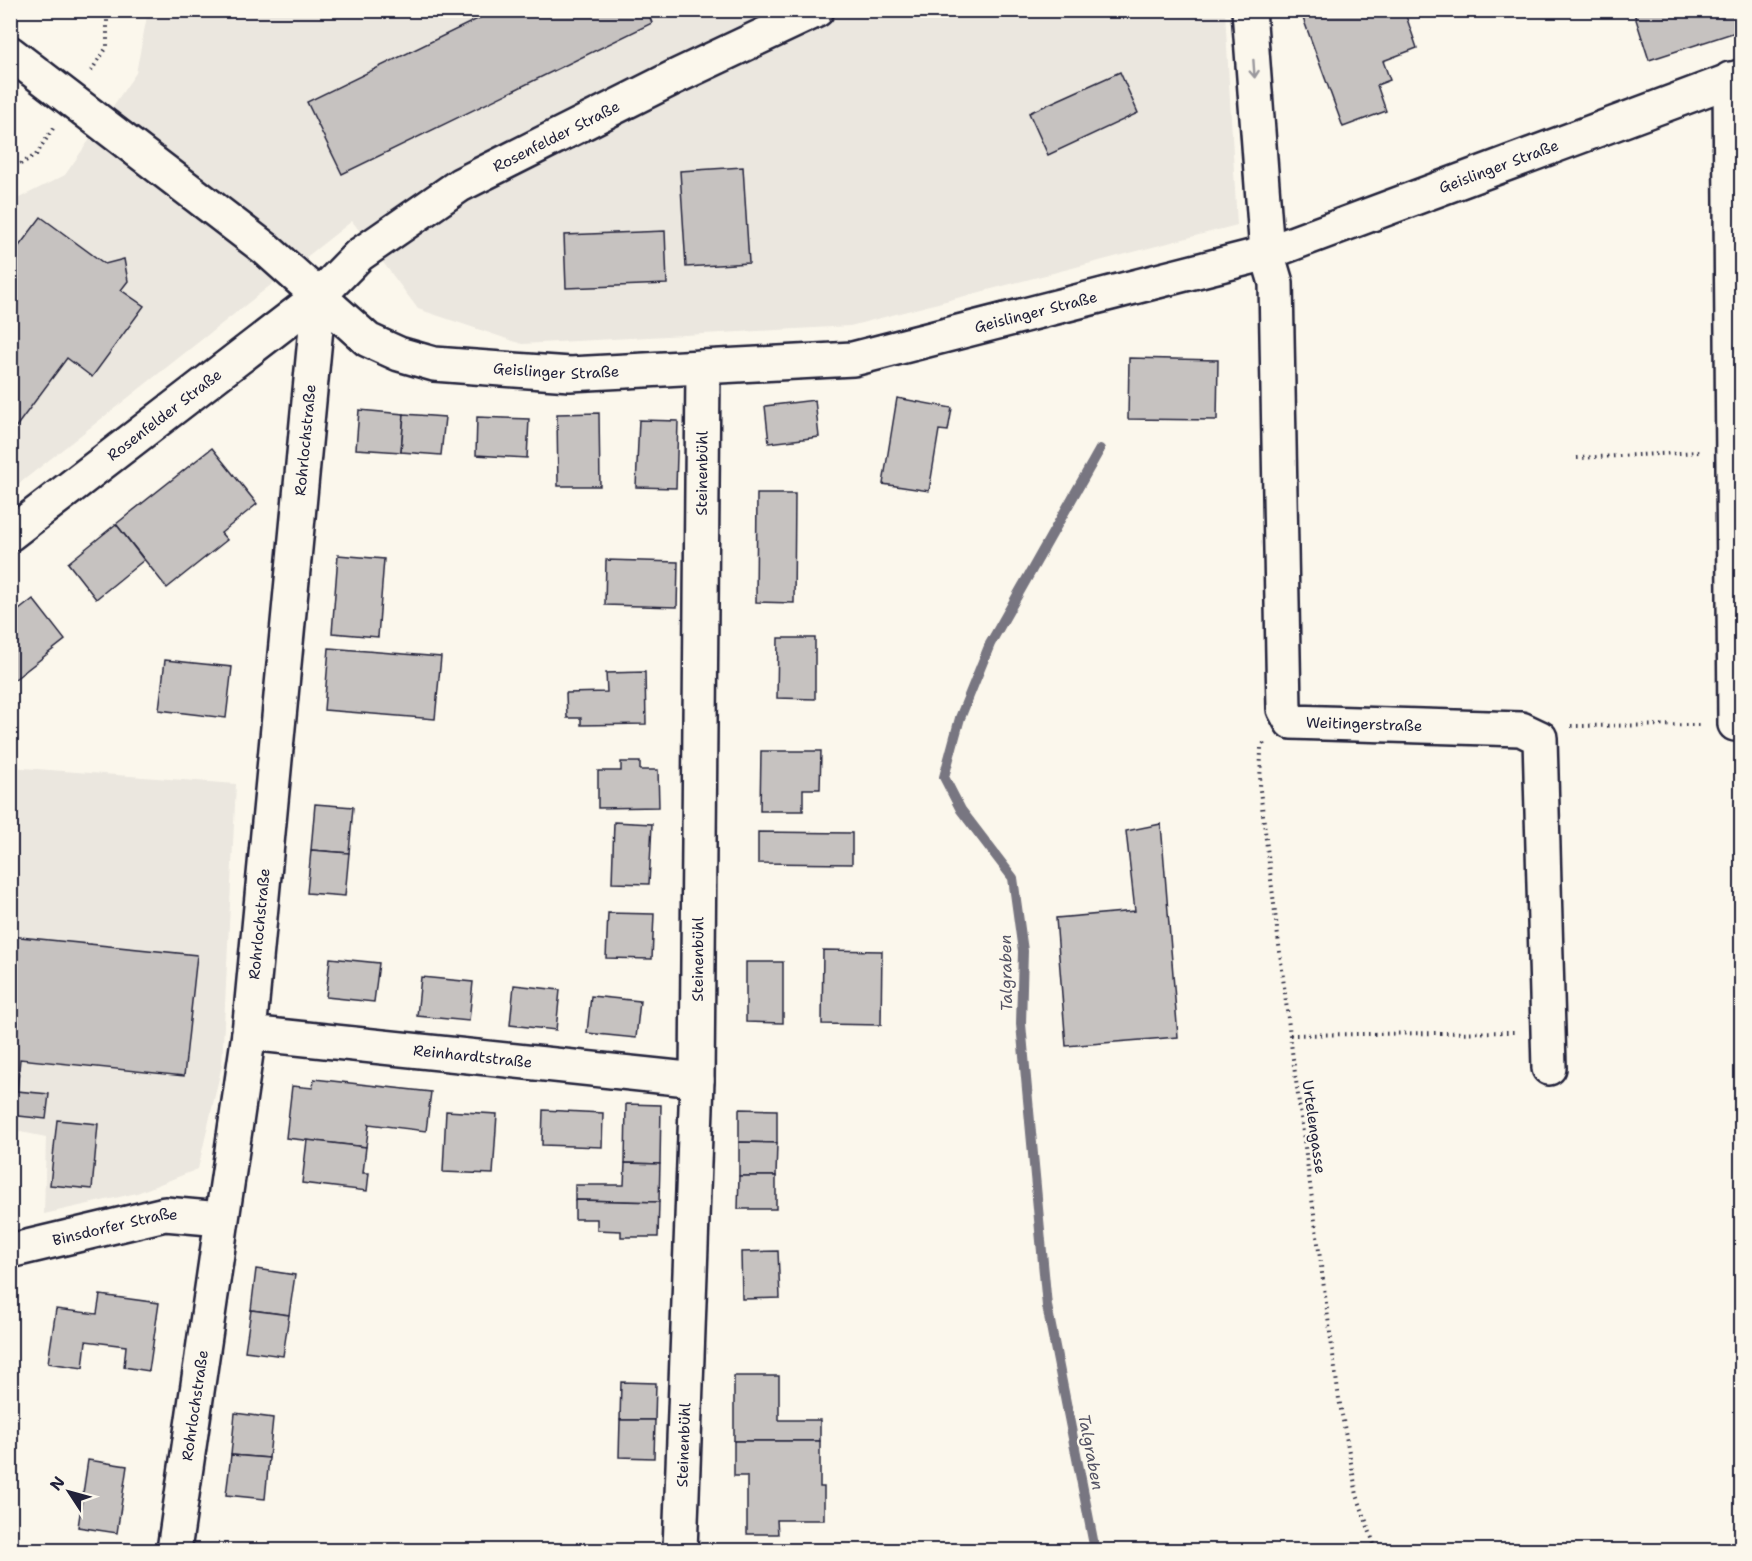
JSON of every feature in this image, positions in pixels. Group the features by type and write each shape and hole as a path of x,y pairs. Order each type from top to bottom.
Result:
{"street":[{"name":"Rosenfelder Straße","path":"10,534 320,296 359,255 460,185 675,77 817,10"},
{"name":"Weitingerstraße","path":"1249,10 1267,253 1276,283 1284,709 1291,722 1521,729 1540,738"},
{"path":"10,53 266,249 320,296"},
{"path":"1736,78 1733,450 1738,724"},
{"name":"Geislinger Straße","path":"320,296 368,340 399,354 434,364 570,374 853,359 1267,253 1736,78"},
{"name":"Rohrlochstraße","path":"174,1551 249,1033 320,296"},
{"name":"Steinenbühl","path":"680,1551 697,1080 703,366"},
{"path":"1540,738 1549,1068"},
{"name":"Reinhardtstraße","path":"249,1033 697,1080"},
{"name":"Binsdorfer Straße","path":"10,1251 165,1214 221,1219"}],"path":[{"path":"10,170 36,155 107,47 107,10"},
{"path":"1577,458 1733,450"},
{"name":"Urtelengasse","path":"1284,709 1261,748 1260,790 1339,1399 1357,1496 1376,1551"},
{"path":"1540,738 1553,726 1738,724"},
{"path":"1290,1035 1548,1032"}],"shaded area":[{"path":"148,11 1225,11 1237,225 850,326 522,344 418,309 352,221 11,490 11,202 65,175 136,73"},
{"path":"10,767 236,784 222,1065 198,1169 137,1193 44,1214 46,1137 11,1130"}],"building":[{"path":"496,10 647,10 652,23 342,174 307,102"},
{"path":"1300,10 1404,10 1417,48 1383,61 1390,80 1377,85 1386,111 1343,127"},
{"path":"1633,10 1742,10 1742,30 1649,60"},
{"path":"1120,72 1138,113 1048,155 1029,113"},
{"path":"743,167 749,263 686,267 680,171"},
{"path":"41,217 105,264 124,259 128,281 121,290 144,306 92,377 67,358 10,435 10,258"},
{"path":"665,231 667,284 566,288 564,235"},
{"path":"1129,358 1218,360 1217,420 1128,419"},
{"path":"897,398 952,408 948,431 939,430 929,491 883,484"},
{"path":"815,400 819,437 769,443 765,406"},
{"path":"359,410 404,414 401,452 356,449"},
{"path":"599,413 600,486 558,486 557,414"},
{"path":"404,414 445,417 441,455 401,452"},
{"path":"477,417 529,419 527,458 476,455"},
{"path":"639,420 678,421 676,488 636,487"},
{"path":"212,448 257,504 221,533 227,540 167,588 116,524"},
{"path":"757,494 795,494 794,603 756,602"},
{"path":"116,524 144,560 96,599 68,563"},
{"path":"338,555 384,559 378,637 332,633"},
{"path":"606,560 678,562 677,607 605,605"},
{"path":"33,599 65,640 10,683 10,617"},
{"path":"778,638 815,638 815,699 777,698"},
{"path":"329,648 441,657 435,719 324,710"},
{"path":"165,660 232,667 226,718 159,710"},
{"path":"645,672 646,724 581,725 581,718 567,718 566,693 607,692 606,673"},
{"path":"761,751 821,751 820,789 803,789 803,811 760,811"},
{"path":"621,762 640,762 640,770 658,770 659,807 598,808 598,771 621,771"},
{"path":"315,804 353,807 349,853 311,850"},
{"path":"614,822 652,824 649,884 612,883"},
{"path":"1161,824 1178,1037 1066,1046 1056,918 1135,911 1126,831"},
{"path":"758,832 852,833 852,864 758,863"},
{"path":"311,850 349,853 345,896 307,893"},
{"path":"608,913 654,914 652,959 606,958"},
{"path":"10,936 197,955 184,1076 20,1059 17,1091 49,1094 46,1119 10,1115"},
{"path":"823,950 882,951 881,1025 822,1024"},
{"path":"330,958 379,963 374,1002 326,997"},
{"path":"746,962 783,962 783,1023 746,1022"},
{"path":"421,977 473,982 469,1021 417,1016"},
{"path":"514,985 560,990 556,1030 510,1025"},
{"path":"591,996 640,1001 636,1038 587,1033"},
{"path":"314,1079 431,1092 426,1131 369,1124 366,1147 286,1138 292,1086 313,1088"},
{"path":"626,1104 661,1105 660,1164 625,1163"},
{"path":"739,1109 777,1110 777,1143 739,1142"},
{"path":"543,1110 603,1113 602,1147 542,1145"},
{"path":"446,1111 497,1114 493,1174 443,1172"},
{"path":"57,1120 98,1124 92,1189 50,1185"},
{"path":"307,1140 366,1147 363,1173 369,1173 367,1191 302,1183"},
{"path":"739,1142 777,1143 776,1176 739,1176"},
{"path":"625,1163 660,1164 659,1202 575,1200 575,1185 624,1185"},
{"path":"739,1176 776,1176 776,1209 738,1209"},
{"path":"575,1200 659,1202 658,1237 621,1237 621,1231 597,1230 597,1219 575,1219"},
{"path":"778,1251 780,1298 742,1299 741,1252"},
{"path":"256,1269 295,1275 289,1315 251,1310"},
{"path":"100,1295 159,1303 149,1371 124,1367 126,1346 86,1341 83,1368 48,1363 56,1309 97,1314"},
{"path":"251,1310 289,1315 283,1356 245,1351"},
{"path":"734,1376 779,1376 779,1420 820,1420 820,1441 734,1441"},
{"path":"621,1382 656,1383 655,1420 620,1420"},
{"path":"235,1413 273,1418 269,1458 231,1455"},
{"path":"620,1420 655,1420 654,1458 619,1457"},
{"path":"734,1441 820,1441 820,1487 824,1487 824,1520 777,1520 778,1534 747,1534 747,1476 734,1476"},
{"path":"231,1455 269,1458 265,1499 226,1495"},
{"path":"88,1460 127,1466 117,1533 78,1527"}],"waterway":[{"name":"Talgraben","path":"1095,1550 1047,1306 1021,1024 1023,951 1013,878 961,810 944,777 960,718 990,644 1100,449"}]}
